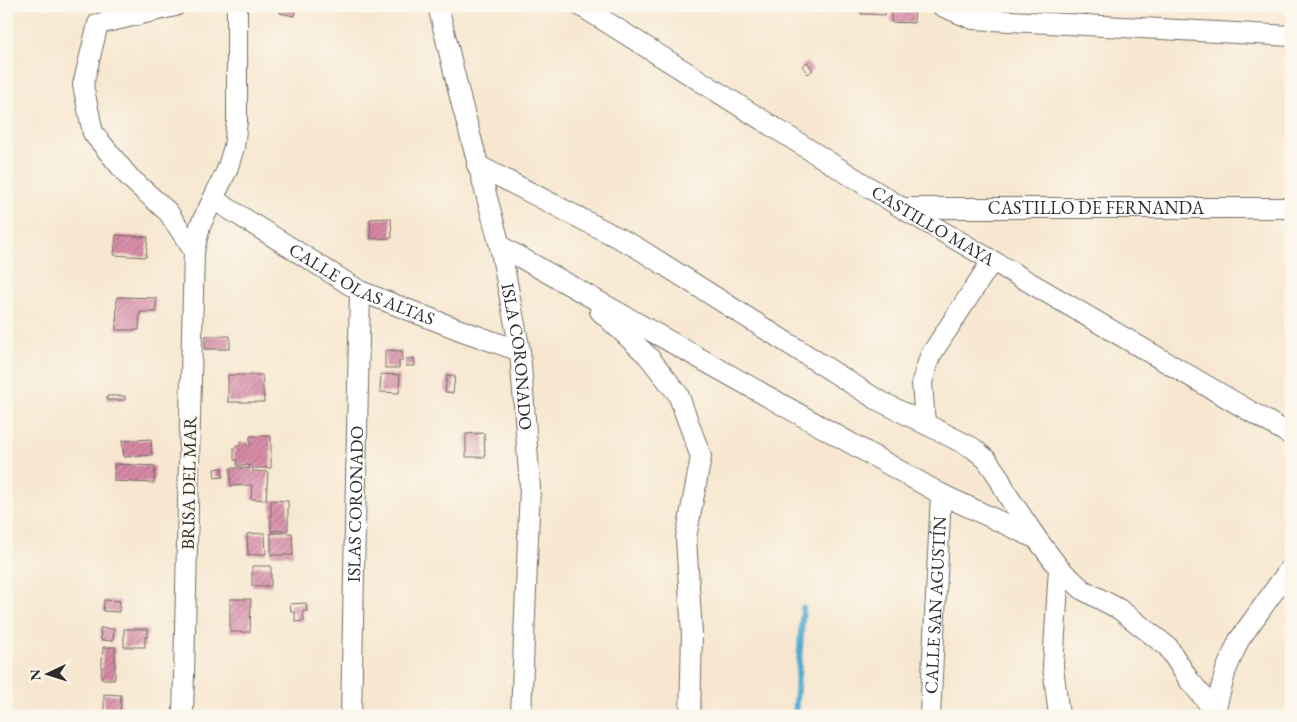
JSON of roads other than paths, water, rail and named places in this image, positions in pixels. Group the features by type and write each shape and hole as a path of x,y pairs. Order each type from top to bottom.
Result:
{"street":[{"path":"175,6 98,24 83,85 93,133 129,177 168,212 194,251"},
{"name":"BRISA DEL MAR","path":"183,716 194,251 200,226 227,170 234,147 237,121 237,6"},
{"name":"ISLA CORONADO","path":"438,6 477,165 500,246 520,351 530,487 520,716"},
{"name":"CASTILLO MAYA","path":"580,6 902,208 1291,435"},
{"path":"942,6 972,19 1291,36"},
{"path":"477,165 636,246 876,399 973,448 987,460 1036,538 1059,568 1084,590 1119,609 1168,647 1190,680 1216,713"},
{"name":"CALLE OLAS ALTAS","path":"213,199 360,291 520,351"},
{"name":"CASTILLO DE FERNANDA","path":"902,208 1291,208"},
{"path":"500,246 941,494 1036,538"},
{"path":"925,424 922,382 930,356 992,261"},
{"path":"577,289 648,356 678,394 701,457 686,538 692,634 690,716"},
{"name":"ISLAS CORONADO","path":"351,716 360,291"},
{"name":"CALLE SAN AGUSTÍN","path":"930,716 941,494"},
{"path":"1216,713 1226,670 1240,640 1291,566"},
{"path":"1059,568 1053,666 1059,716"}],"waterway":[{"path":"795,716 803,608"}]}
